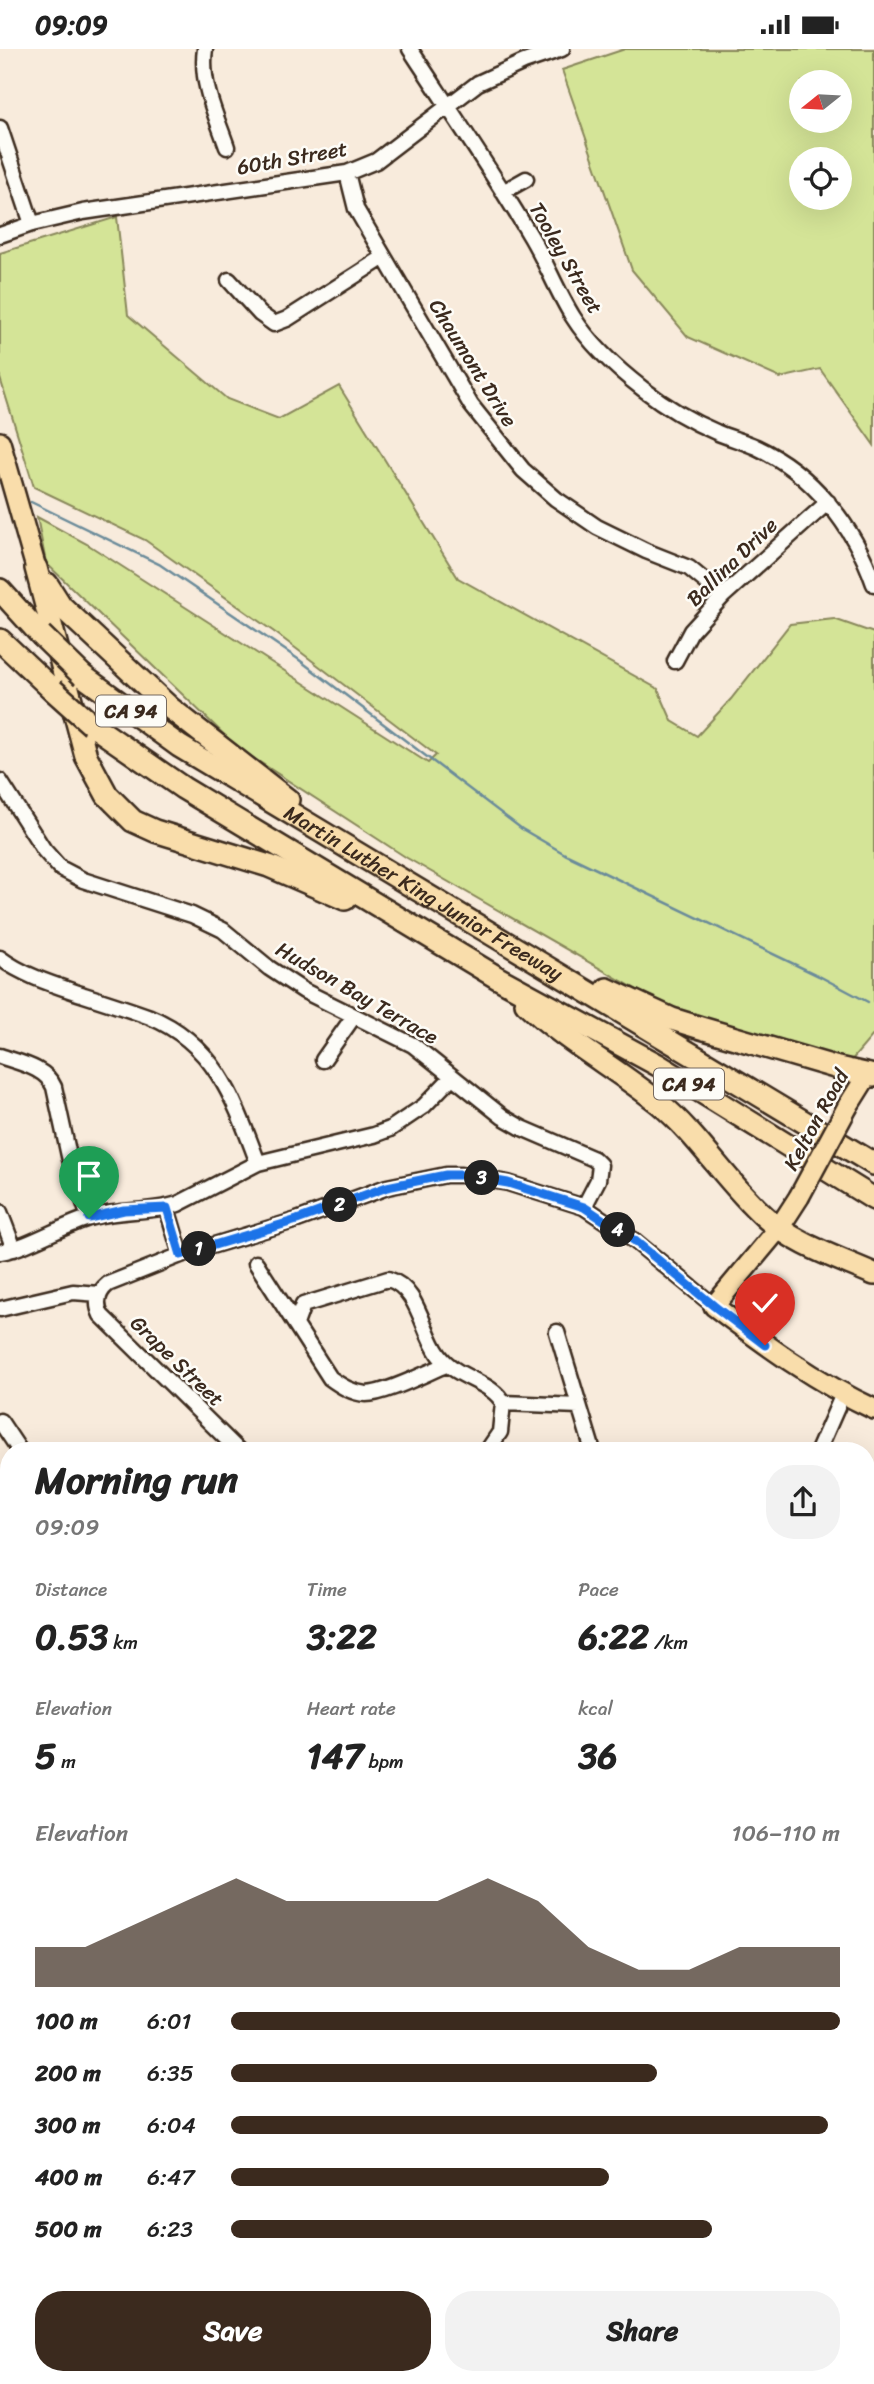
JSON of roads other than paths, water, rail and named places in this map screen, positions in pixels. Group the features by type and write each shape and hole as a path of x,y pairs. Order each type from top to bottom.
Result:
{"highway":[{"path":"36,568 61,606 170,708 353,850"},
{"path":"36,568 86,756 107,795 133,821 155,831 269,866 340,897 387,911"},
{"name":"Martin Luther King Junior Freeway","path":"0,590 83,676 179,746 874,1164"},
{"name":"Martin Luther King Junior Freeway","path":"0,639 92,725 183,788 498,978 658,1065 874,1199"},
{"path":"518,949 672,1019 838,1068 872,1071"},
{"path":"498,978 562,1033 659,1103 682,1125 740,1193 779,1228 874,1274"}],"main road":[{"path":"0,442 36,568"},
{"name":"Kelton Road","path":"714,1306 779,1228 799,1197 848,1106 872,1071"},
{"path":"714,1306 765,1345 843,1394 874,1409"}],"street":[{"path":"205,49 203,63 206,83 227,147"},
{"name":"Tooley Street","path":"410,49 529,234 573,317 613,363 643,390 678,413 716,432 756,447 792,468 828,502 861,551 874,584"},
{"name":"60th Street","path":"0,235 83,212 347,173 376,161 478,83 524,62 562,49"},
{"path":"0,128 33,224"},
{"name":"Chaumont Drive","path":"347,173 356,209 471,405 523,470 555,499 597,527 689,568 723,596"},
{"path":"503,192 526,179"},
{"path":"229,280 260,314 274,324 287,319 384,257"},
{"name":"Ballina Drive","path":"675,661 691,631 723,596 828,502"},
{"name":"Hudson Bay Terrace","path":"0,781 44,850 60,868 83,880 192,915 223,930 269,968 304,991 413,1045 503,1117 594,1159 600,1165 601,1172 584,1207"},
{"path":"0,958 46,982 152,1018 191,1041 223,1079 258,1163"},
{"path":"323,1060 354,1016"},
{"path":"0,1056 40,1070 51,1079 69,1156 89,1218"},
{"path":"0,1212 7,1251 89,1218 124,1210 167,1208 258,1163 390,1129 424,1106 451,1078"},
{"path":"0,1309 73,1293 99,1294 108,1284 181,1255 297,1220 387,1187 446,1175 508,1183 584,1207 635,1241 714,1306"},
{"path":"167,1208 181,1255"},
{"path":"256,1263 330,1378 344,1388 366,1394 376,1393 446,1365"},
{"path":"296,1324 303,1305 388,1279 393,1280 407,1289 434,1349 446,1365 499,1394 503,1403 500,1432 493,1442"},
{"name":"Grape Street","path":"99,1294 97,1307 103,1319 230,1442"},
{"path":"557,1332 590,1442"},
{"path":"822,1442 843,1394"},
{"path":"503,1403 579,1406"},
{"path":"0,1421 14,1442"}],"waterway":[{"path":"31,502 159,564 298,659 522,829 565,854 868,1002"}]}
